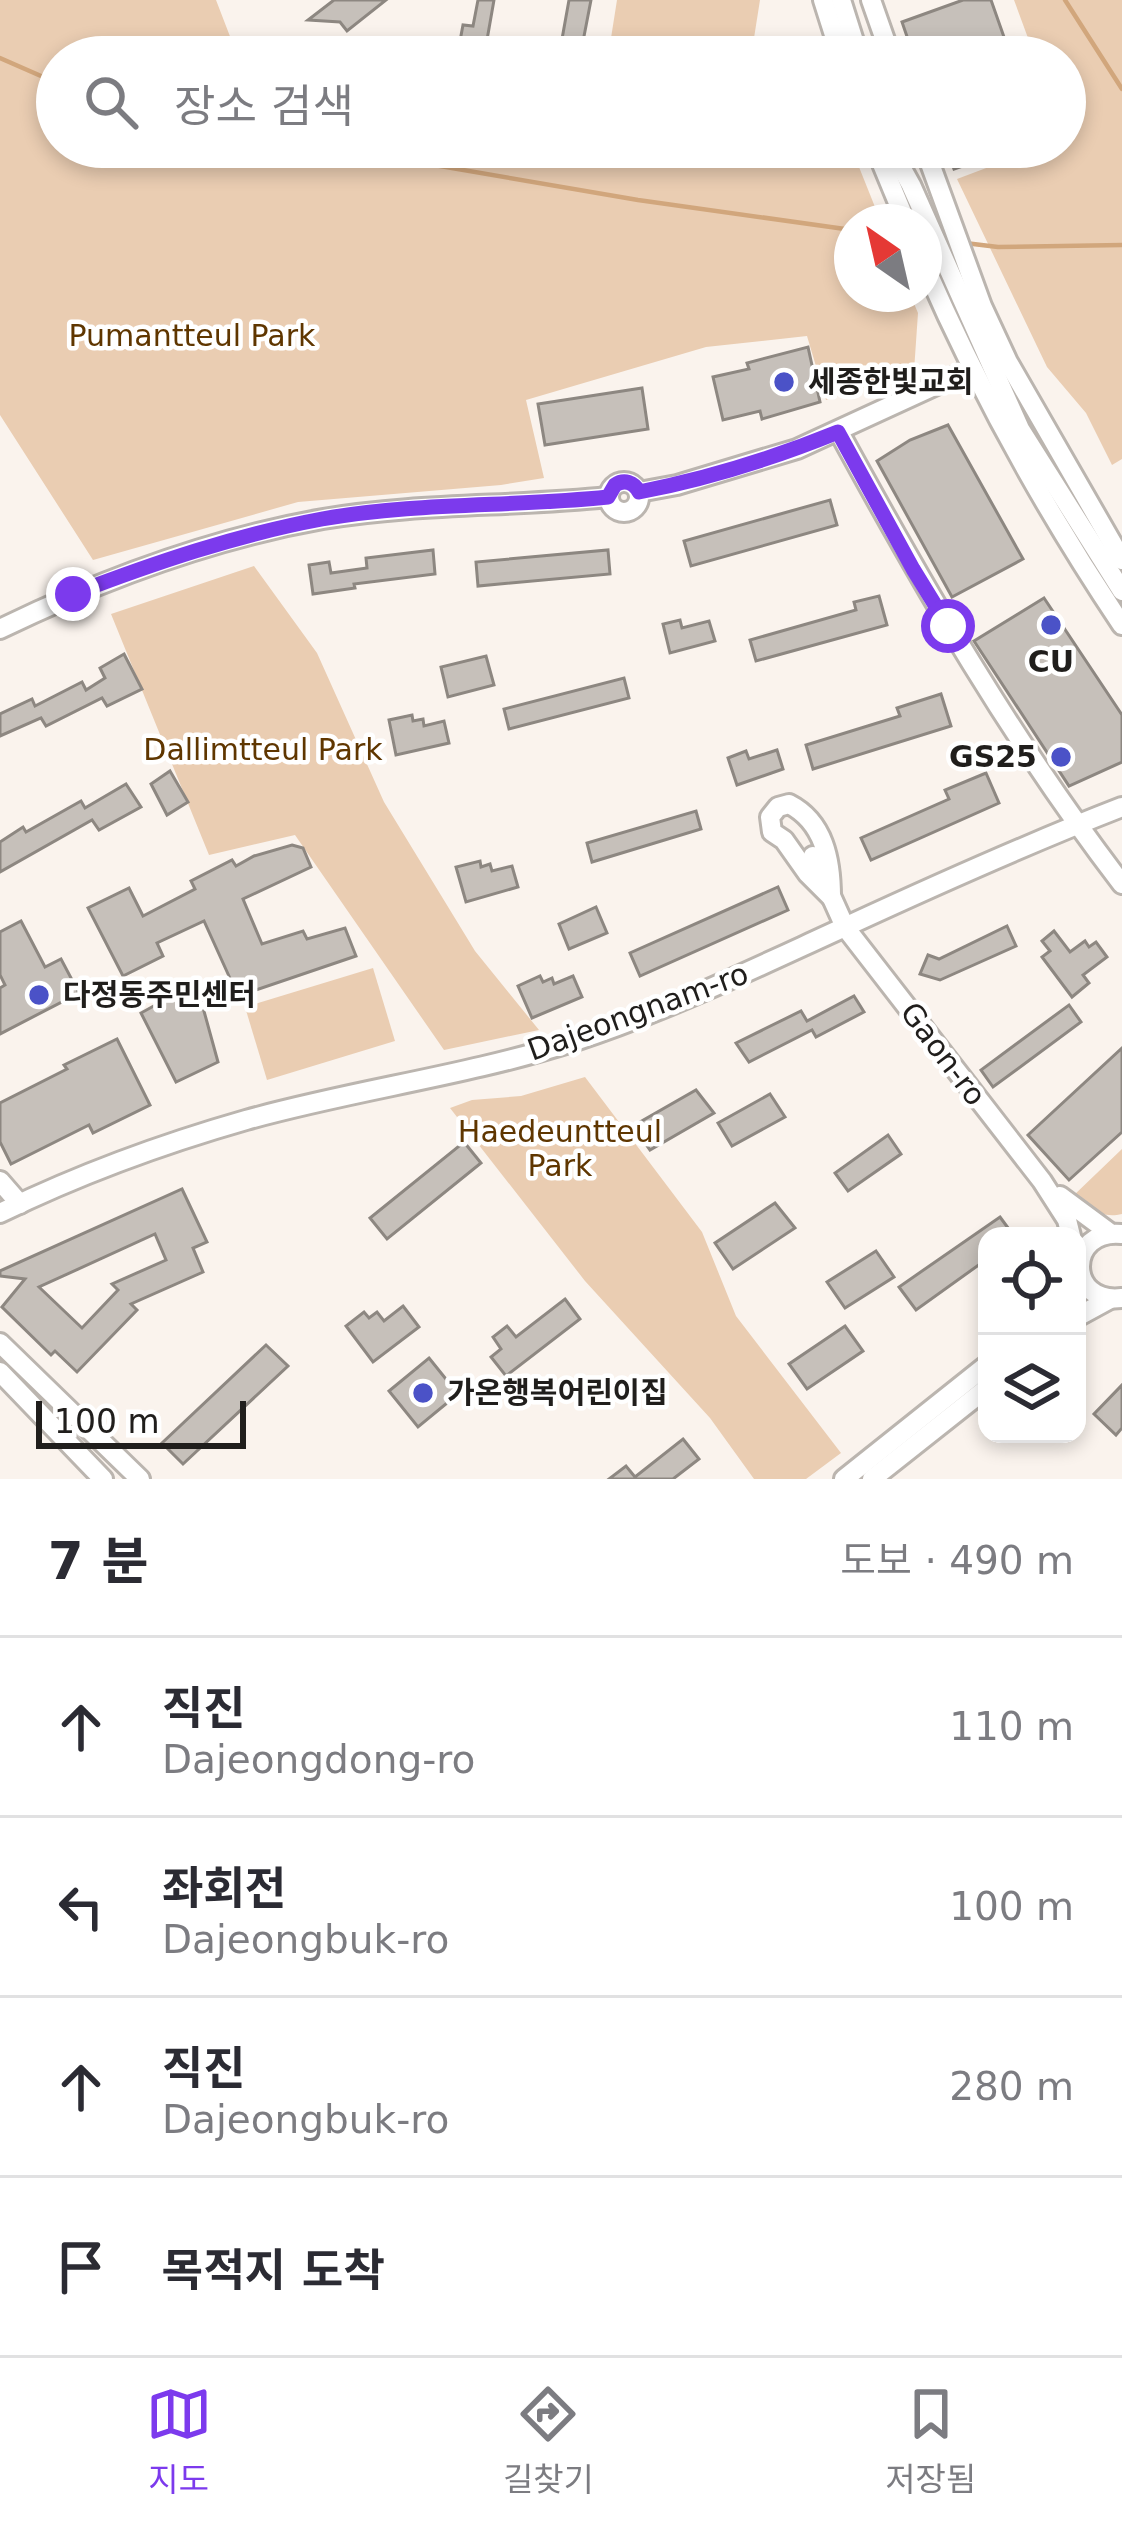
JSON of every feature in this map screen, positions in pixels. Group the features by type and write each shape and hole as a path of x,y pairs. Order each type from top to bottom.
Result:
{"street":[{"path":"823,0 834,36"},
{"path":"876,1 885,36"},
{"path":"883,168 898,204"},
{"path":"902,168 972,306 1026,440 1122,591"},
{"path":"933,168 972,306 1122,560"},
{"path":"942,306 970,369 1060,530 1122,625"},
{"path":"0,629 139,568 323,519 608,497 619,482 633,484 639,492 677,485 838,432 970,369"},
{"path":"838,432 913,569 999,709 1076,825 1122,884"},
{"path":"789,804 810,817 831,865 831,897 772,832 770,817 778,807 789,804"},
{"name":"Dajeongnam-ro","path":"0,1213 148,1151 246,1120 573,1041 703,992 1122,807"},
{"path":"812,856 831,897"},
{"name":"Gaon-ro","path":"831,897 845,926 1042,1181"},
{"path":"0,1181 20,1204"},
{"path":"1042,1181 1119,1233"},
{"path":"1042,1181 1069,1227"},
{"path":"1086,1247 1119,1233"},
{"path":"1086,1284 1090,1291 1117,1300"},
{"path":"1086,1313 1117,1300"},
{"path":"0,1343 140,1479"},
{"path":"0,1372 103,1479"},
{"path":"844,1479 978,1372"},
{"path":"872,1479 978,1395"}],"green space":[{"name":"Pumantteul Park","path":"0,0 216,0 230,36 36,36 36,168 859,168 874,204 834,204 834,312 918,313 914,371 826,400 807,336 706,347 526,400 544,478 298,502 93,560 0,415"},
{"path":"617,0 760,0 754,36 611,36"},
{"path":"1014,0 1122,0 1122,459 1112,465 1086,413 1047,367 957,179 986,168 1086,168 1086,36 1027,36"},
{"name":"Dallimtteul Park","path":"254,566 317,653 384,802 475,951 539,1030 444,1050 295,835 209,855 111,614"},
{"path":"373,968 395,1041 267,1080 245,1007"},
{"name":"Haedeuntteul Park","path":"585,1077 702,1232 736,1316 841,1453 806,1479 754,1479 710,1418 585,1281 450,1108 472,1100 521,1096"},
{"path":"1122,1149 1122,1214 1101,1214 1072,1197"}],"building":[{"path":"334,0 386,0 347,31 340,22 308,20"},
{"path":"478,0 494,0 488,36 461,36 463,25 473,26"},
{"path":"569,0 591,0 584,36 563,36"},
{"path":"963,0 991,0 1004,36 907,36 902,22"},
{"name":"세종한빛교회","path":"808,347 820,402 762,419 760,411 723,420 713,377"},
{"path":"642,388 648,429 545,445 538,404"},
{"path":"948,425 1023,559 952,597 877,461 910,440"},
{"path":"830,500 837,525 691,566 684,541"},
{"path":"433,550 435,574 313,594 309,565 329,562 331,573 367,568 366,558"},
{"path":"608,550 610,574 478,586 476,562"},
{"path":"879,596 887,625 756,661 750,640 856,610 854,602"},
{"path":"1044,598 1122,715 1122,762 1069,786 974,641"},
{"path":"680,620 682,628 709,621 715,641 670,653 663,624"},
{"path":"124,654 142,689 107,706 102,698 46,726 41,718 0,736 0,714 32,699 35,706 82,682 86,690 105,678 100,668"},
{"path":"486,656 494,685 448,697 441,667"},
{"path":"624,678 629,698 509,729 504,709"},
{"path":"941,694 951,726 813,769 806,745 900,716 897,708"},
{"path":"412,715 413,721 423,719 424,726 444,721 449,743 396,755 389,720"},
{"path":"777,750 783,769 737,785 728,758 746,751 749,759"},
{"path":"170,771 188,802 167,815 151,784"},
{"path":"986,773 999,803 871,860 861,838 949,799 945,790"},
{"path":"126,784 141,807 99,830 92,820 0,872 0,842 81,801 85,808"},
{"path":"696,811 701,829 592,862 587,843"},
{"path":"292,845 303,848 311,867 243,899 262,944 303,931 307,939 345,928 356,956 238,996 204,921 157,943 163,956 123,976 88,908 129,888 143,916 195,889 191,881 232,860 236,866"},
{"path":"480,861 481,867 490,864 492,871 512,866 518,887 466,902 456,867"},
{"path":"778,887 788,910 640,976 630,953"},
{"path":"596,907 607,933 569,949 559,924"},
{"path":"21,921 45,967 61,959 79,993 0,1034 0,988 5,985 0,975 0,932"},
{"path":"1007,926 1016,946 940,980 920,974 928,955 939,959"},
{"path":"1054,931 1070,952 1085,941 1089,947 1096,942 1107,957 1083,975 1089,983 1072,997 1042,957 1050,951 1042,941"},
{"path":"540,976 543,982 552,978 554,984 573,976 582,997 532,1018 518,986"},
{"path":"188,987 199,993 218,1062 176,1082 141,1013"},
{"path":"854,996 864,1012 816,1037 812,1030 749,1062 736,1043 801,1011 807,1021"},
{"path":"1069,1005 1081,1022 993,1087 981,1070"},
{"path":"117,1039 150,1105 93,1133 89,1125 11,1164 0,1142 0,1103"},
{"path":"1122,1048 1122,1132 1069,1180 1028,1135"},
{"path":"696,1090 714,1113 650,1150 633,1126"},
{"path":"770,1094 785,1117 732,1146 718,1123"},
{"path":"888,1135 901,1154 848,1191 835,1173"},
{"path":"464,1142 481,1163 387,1239 370,1218"},
{"path":"182,1189 207,1242 193,1248 203,1272 131,1304 137,1310 77,1372 55,1351 51,1355 2,1307 25,1279 0,1276 0,1271","holes":["155,1234 166,1260 112,1284 118,1290 82,1328 39,1287"]},
{"path":"775,1203 795,1228 733,1269 715,1243"},
{"path":"1000,1217 1007,1227 986,1227"},
{"path":"978,1232 978,1265 916,1310 899,1287"},
{"path":"876,1251 894,1277 845,1308 827,1282"},
{"path":"565,1299 580,1319 506,1376 491,1357 501,1349 493,1337 507,1326 516,1337"},
{"path":"403,1306 419,1327 373,1362 346,1326 364,1312 369,1318 377,1312 384,1321"},
{"path":"845,1326 863,1351 807,1389 789,1364"},
{"path":"266,1345 288,1366 183,1464 162,1443"},
{"name":"가온행복어린이집","path":"429,1358 458,1394 418,1427 389,1391"},
{"path":"1122,1385 1122,1428 1116,1435 1094,1414"},
{"path":"683,1439 699,1459 673,1479 609,1479 626,1466 635,1477"}],"waterway":[{"path":"1065,0 1122,89"},
{"path":"0,58 36,74"},
{"path":"451,168 834,227"},
{"path":"965,243 1122,245"}],"place":[{"name":"세종한빛교회","path":"784,382"},
{"name":"CU","path":"1051,625"},
{"name":"GS25","path":"1061,757"},
{"name":"다정동주민센터","path":"39,995"},
{"name":"가온행복어린이집","path":"423,1393"}],"route":[{"path":"73,594 235,539 323,519 608,497 619,482 633,484 639,492 797,449 838,432 948,626"}]}
